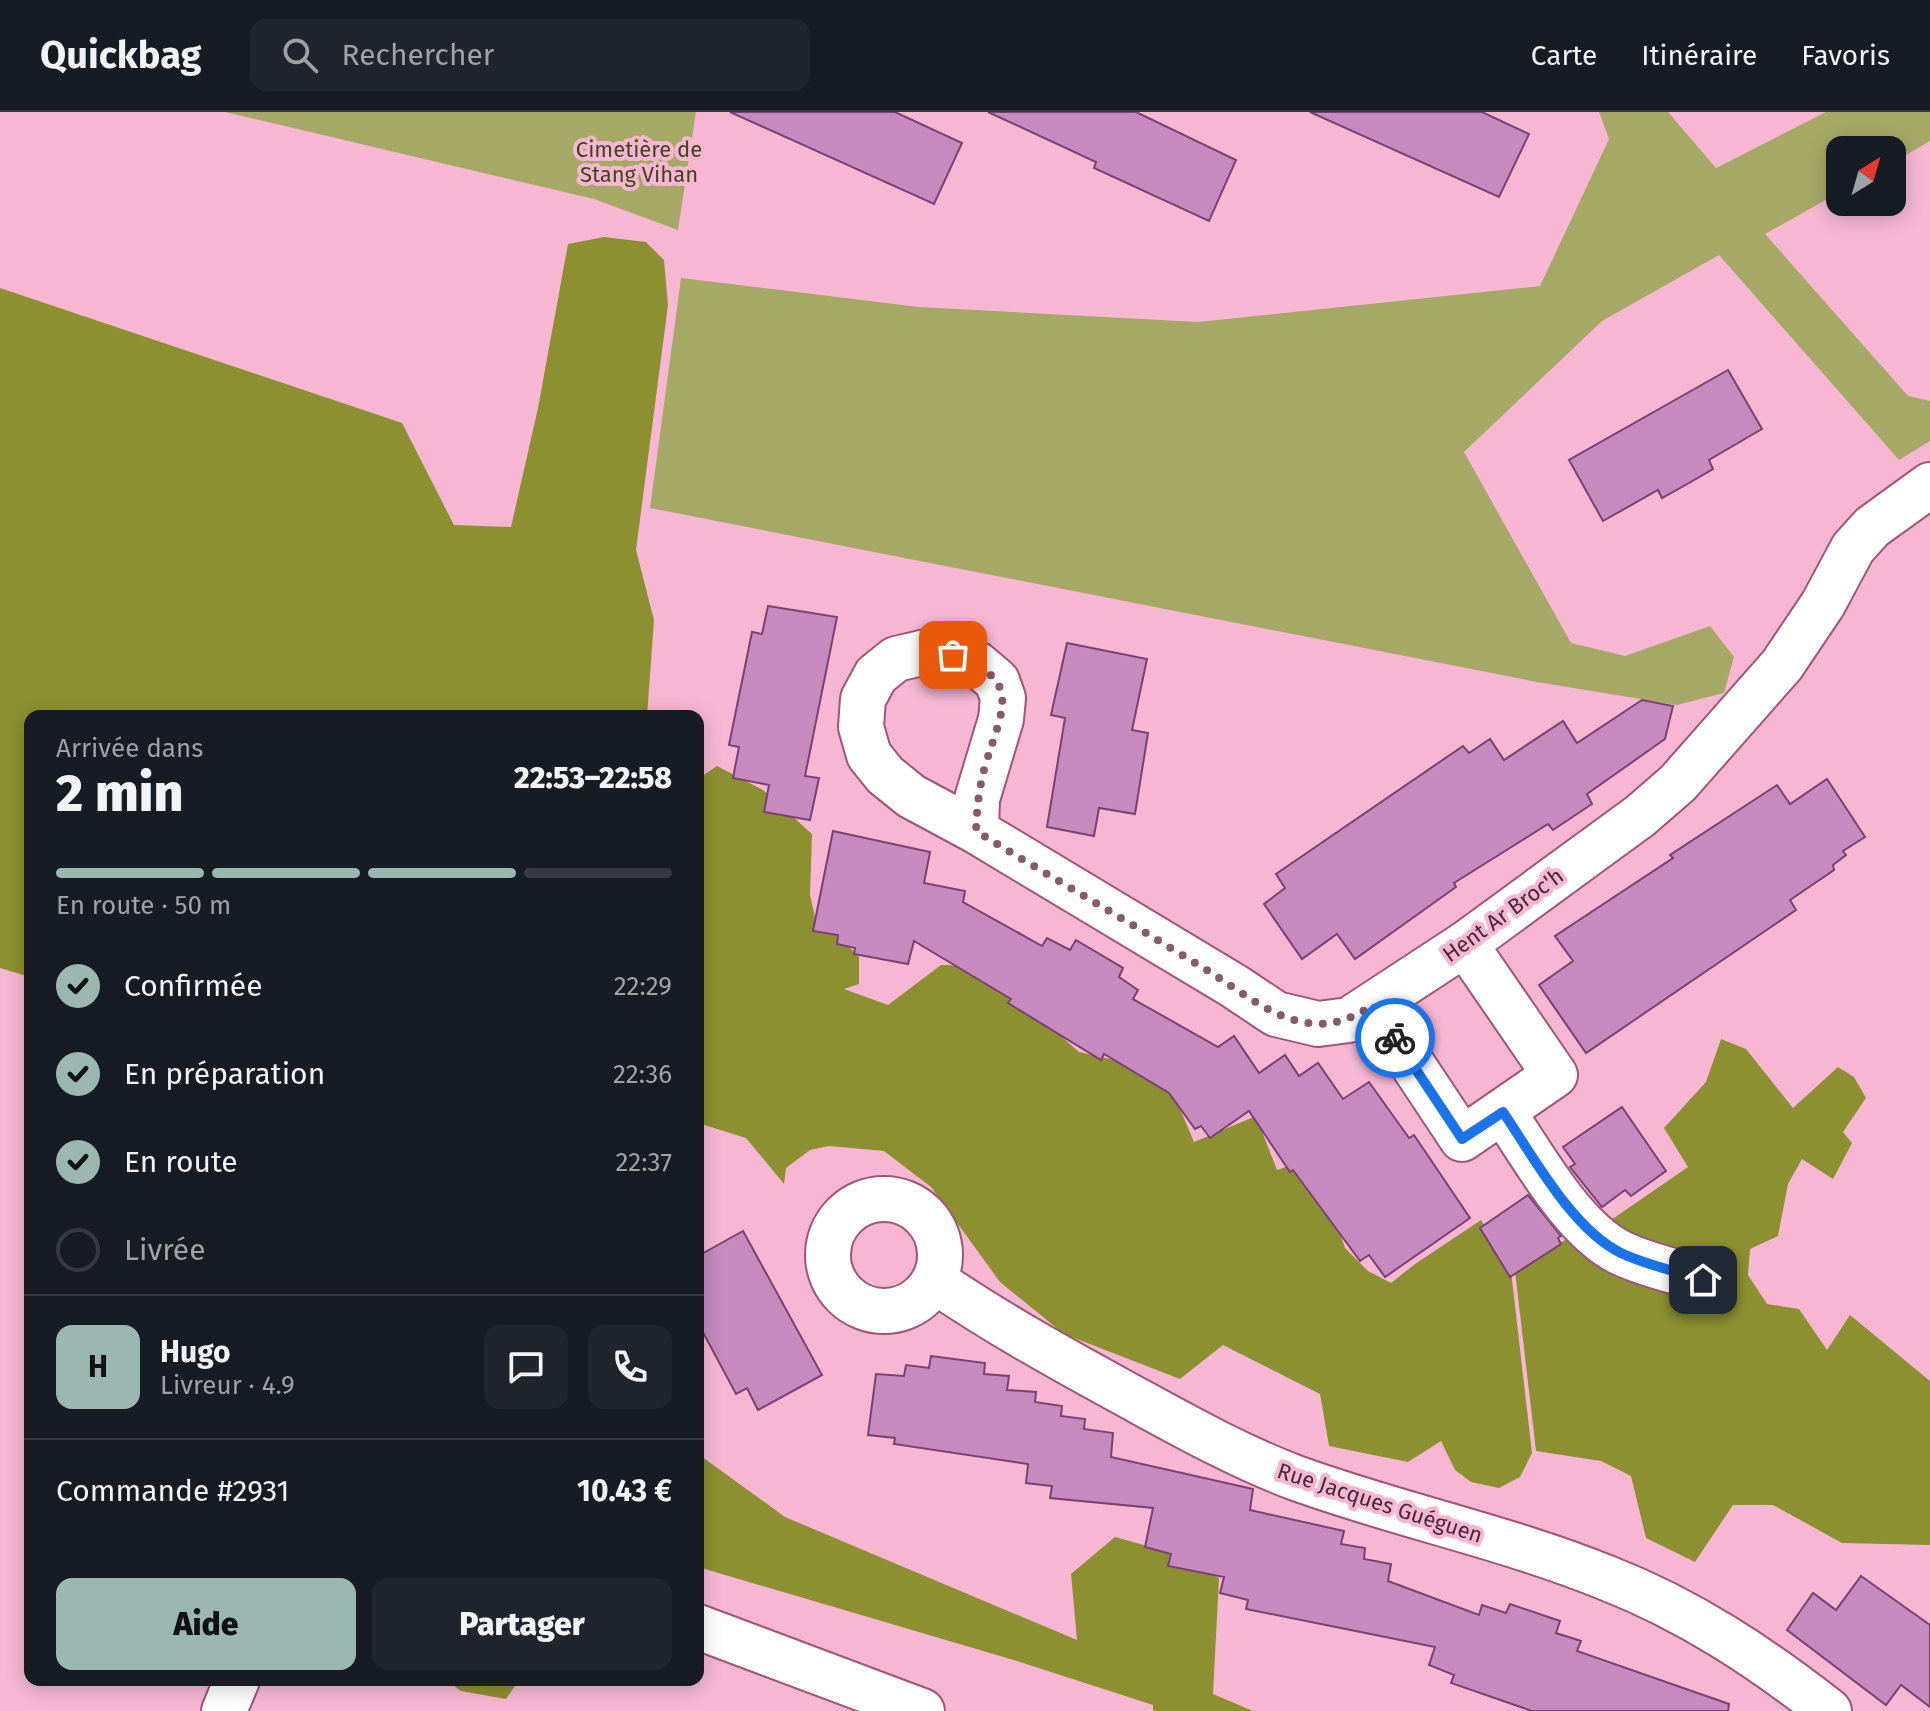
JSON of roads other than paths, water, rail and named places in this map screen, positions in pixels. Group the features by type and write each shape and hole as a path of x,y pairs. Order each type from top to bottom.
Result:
{"street":[{"name":"Hent Ar Broc'h","path":"976,831 1276,1014 1298,1021 1333,1024 1349,1020 1465,944 1640,816 1678,783 1782,665 1823,604 1853,548 1872,527 1930,485"},
{"name":"Hent Ar Broc'h","path":"1373,1005 1462,1139 1503,1112 1555,1075 1465,944"},
{"path":"1503,1112 1581,1221 1603,1242 1638,1260 1703,1280"},
{"name":"Rue Jacques Guéguen","path":"935,1281 1054,1355 1215,1443 1295,1477 1550,1557 1608,1578 1671,1607 1750,1652 1829,1711"},
{"path":"704,1629 922,1711"},
{"path":"224,1711 234,1686"}],"park label":[{"name":"Cimetière de Stang Vihan","path":"639,162"}]}
